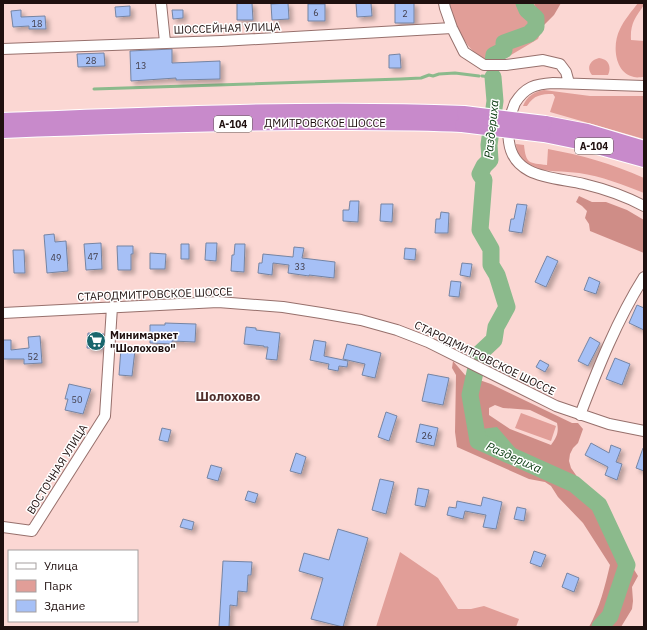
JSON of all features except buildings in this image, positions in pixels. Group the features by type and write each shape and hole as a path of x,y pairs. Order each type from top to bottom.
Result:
{"highway":[{"name":"ДМИТРОВСКОЕ ШОССЕ","path":"3,120 276,112 421,112 544,129 587,131 644,148"},
{"name":"ДМИТРОВСКОЕ ШОССЕ","path":"3,131 128,126 421,122 463,119"},
{"name":"ДМИТРОВСКОЕ ШОССЕ","path":"544,129 582,143 644,160"}],"street":[{"path":"161,3 165,42"},
{"path":"444,3 452,28 464,52 484,65 506,65 543,60 560,64 566,72 569,83"},
{"name":"ШОССЕЙНАЯ УЛИЦА","path":"3,49 221,41 452,28"},
{"path":"644,86 569,83 540,84 525,90 518,99 512,110 508,136 512,155 517,162 527,170 540,176 584,184 617,194 644,206"},
{"path":"580,415 610,342 629,301 644,277"},
{"name":"СТАРОДМИТРОВСКОЕ ШОССЕ","path":"3,313 218,302 283,307 361,320 396,330 428,342 556,406 609,424 644,431"},
{"name":"ВОСТОЧНАЯ УЛИЦА","path":"3,527 32,531 105,416 112,307"}],"green space":[{"path":"450,3 534,3 543,26 538,39 501,61 485,59 471,49 465,42 457,26"},
{"path":"638,3 644,3 644,5 634,21 631,30 631,40 644,41 644,77 634,77 627,74 622,70 616,57 617,35 626,19"},
{"path":"599,58 607,61 610,69 608,75 592,75 590,72 589,67 591,62"},
{"path":"544,90 590,96 644,96 644,139 550,112 555,97 553,94 545,94 535,97 527,106 523,106 531,95"},
{"path":"516,144 524,145 527,159 536,164 547,165 548,149 585,157 621,168 644,178 644,193 596,176 533,168 526,164 521,158 517,151"},
{"path":"521,413 556,426 551,441 515,428"},
{"path":"400,552 438,578 458,609 471,609 484,606 519,619 516,627 376,627"}],"shaded area":[{"path":"534,3 561,3 554,15 543,26"},
{"path":"579,196 592,202 606,202 627,210 644,220 644,253 590,231 589,224 585,218 587,211 576,202"},
{"path":"453,361 465,375 491,384 572,423 578,423 583,429 578,443 570,454 569,461 571,468 583,485 606,506 630,563 638,576 632,587 632,609 621,627 589,627 599,604 610,565 583,523 558,497 551,486 545,482 529,479 457,447 455,432 456,375 452,368","holes":["495,405 503,408 530,410 557,423 557,434 551,445 510,429 489,415 489,408"]}],"water":[{"path":"497,427 522,456 523,466 504,462 478,446 475,434 482,429"}],"waterway":[{"name":"Раздериха","path":"493,62 494,55 504,50 504,43 529,34 536,27 536,18 527,10 524,3"},
{"path":"94,89 401,79 421,78 429,75 433,76 455,73 479,76"},
{"path":"482,76 493,77"},
{"name":"Раздериха","path":"493,77 495,101 489,145 490,160 484,166 480,174 484,180 480,230 491,249 491,265 497,275 507,307 496,327 494,340 479,354 470,395 478,441 574,484 599,505 627,565 610,616 600,627"}],"place":[{"name":"Минимаркет \"Шолохово\"","path":"96,341"}],"district":[{"name":"Шолохово","path":"228,396"}]}
